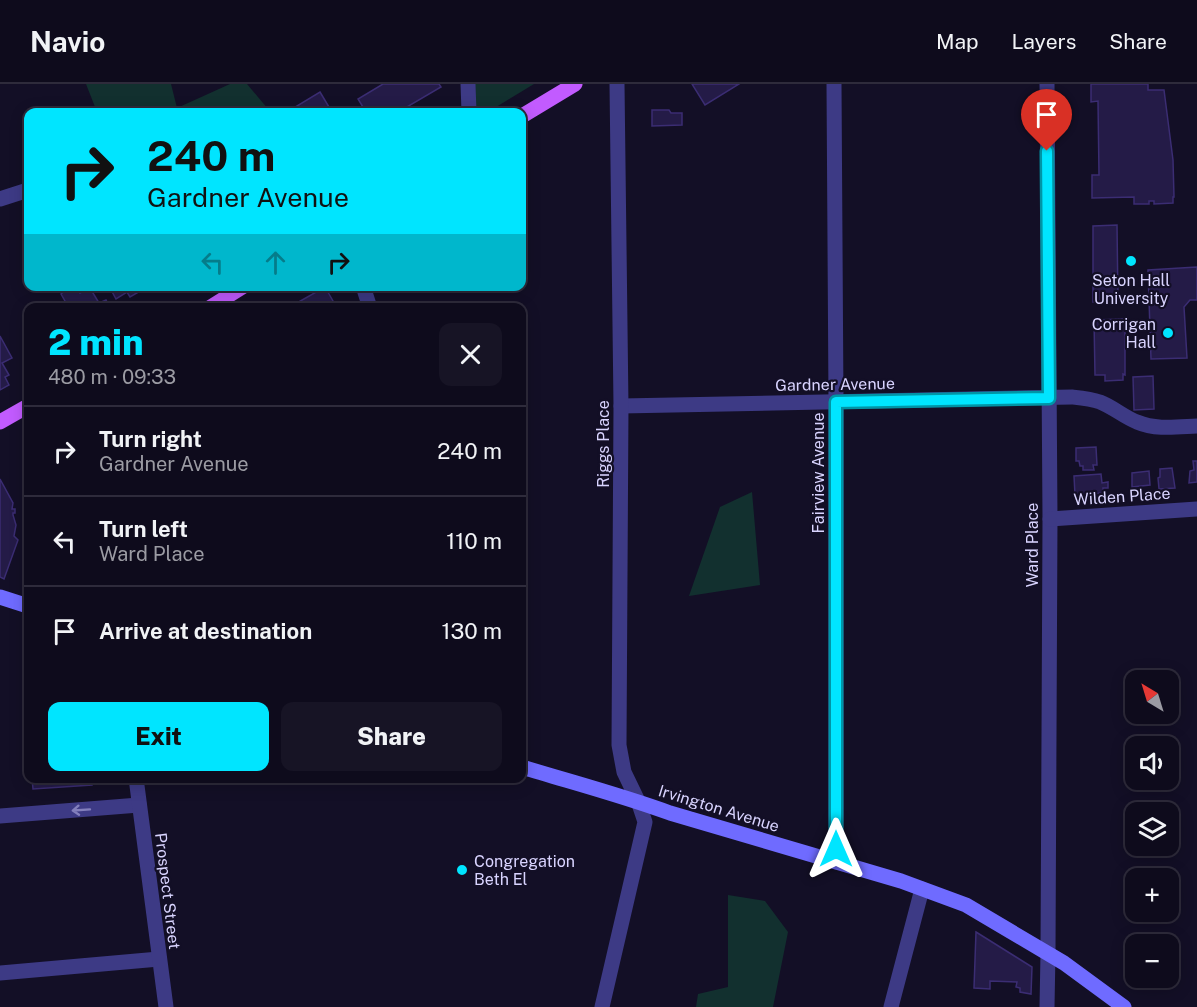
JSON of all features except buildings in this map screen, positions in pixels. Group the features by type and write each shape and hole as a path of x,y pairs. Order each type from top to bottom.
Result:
{"main road":[{"path":"526,114 575,84"},
{"path":"217,303 236,291"},
{"path":"0,422 24,408"},
{"path":"0,597 24,605"},
{"name":"Irvington Avenue","path":"526,767 670,813 901,881 966,905 1048,953 1124,1007"}],"street":[{"path":"468,84 469,108"},
{"name":"Riggs Place","path":"602,1007 645,822 624,772 619,745 621,406 617,84"},
{"name":"Fairview Avenue","path":"834,84 836,862"},
{"name":"Ward Place","path":"1047,84 1050,519 1047,1007"},
{"path":"0,199 24,191"},
{"name":"Gardner Avenue","path":"621,406 1062,397 1087,398 1101,402 1137,422 1153,427 1197,426"},
{"name":"Wilden Place","path":"1050,519 1197,509"},
{"name":"Prospect Street","path":"137,783 166,1007"},
{"path":"0,816 139,805"},
{"path":"891,1007 922,889"},
{"path":"0,973 159,959"}],"green space":[{"path":"86,84 171,84 177,108 95,108"},
{"path":"230,84 247,84 267,108 177,108"},
{"path":"475,84 534,84 495,108 476,108"},
{"path":"752,492 760,585 689,596 720,507"},
{"path":"728,895 765,901 788,932 773,1007 696,1007 698,994 728,987"}],"place":[{"name":"Seton Hall University","path":"1131,261"},
{"name":"Corrigan Hall","path":"1168,333"},
{"name":"Congregation Beth El","path":"462,870"}],"route":[{"path":"836,849 836,402 1049,398 1047,151"}]}
